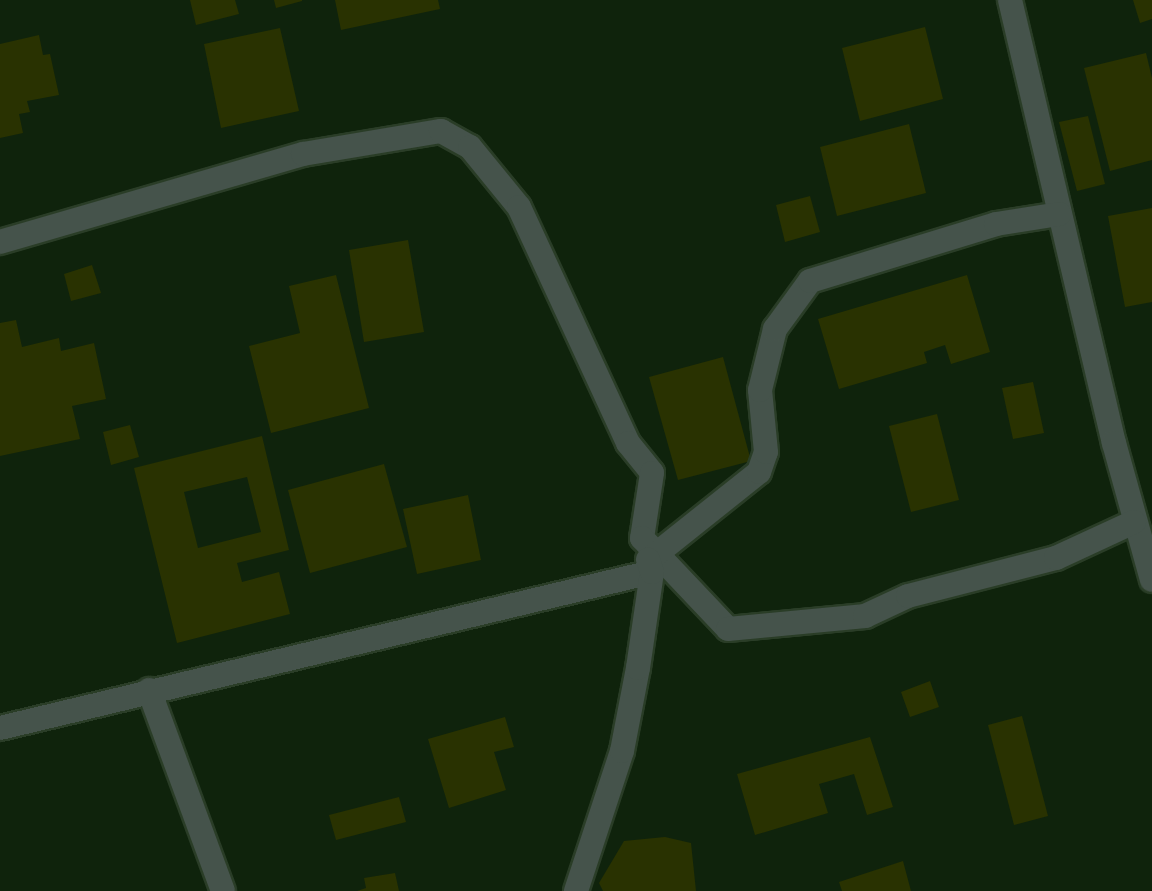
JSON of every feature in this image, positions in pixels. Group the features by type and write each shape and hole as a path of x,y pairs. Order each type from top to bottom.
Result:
{"street":[{"path":"1010,0 1134,522 1152,580"},
{"path":"0,242 303,154 426,130 454,136 470,147 519,207 628,443 652,473 650,555 622,751 576,891"},
{"path":"0,728 650,555 759,472 766,452 760,390 775,329 788,304 810,281 996,224 1059,214"},
{"path":"650,555 728,629 865,616 908,596 1056,558 1134,522"},
{"path":"149,690 223,891"}],"building":[{"path":"190,0 235,0 239,14 196,25"},
{"path":"274,0 302,0 302,1 276,8"},
{"path":"335,0 438,0 440,9 341,30"},
{"path":"1133,0 1152,0 1152,19 1140,23"},
{"path":"925,27 943,99 860,121 842,48"},
{"path":"280,28 299,111 221,128 204,44"},
{"path":"39,35 43,55 50,54 59,95 27,101 30,112 19,114 23,133 0,138 0,44"},
{"path":"1146,53 1152,78 1152,160 1110,171 1084,68"},
{"path":"1088,116 1105,184 1077,191 1059,122"},
{"path":"909,124 926,193 837,216 820,147"},
{"path":"810,196 820,232 785,242 776,205"},
{"path":"1152,208 1152,302 1125,307 1108,216"},
{"path":"408,240 424,332 364,342 349,250"},
{"path":"92,265 101,293 71,301 64,274"},
{"path":"336,275 369,408 271,433 249,346 300,333 289,286"},
{"path":"967,275 990,352 951,364 945,345 924,352 927,363 839,389 818,319"},
{"path":"16,320 22,347 59,338 61,351 94,343 106,399 72,406 80,439 0,456 0,323"},
{"path":"723,357 751,461 678,480 649,377"},
{"path":"1033,382 1044,433 1013,439 1002,388"},
{"path":"937,414 959,500 911,512 889,426"},
{"path":"130,425 139,457 111,465 103,432"},
{"path":"262,436 289,550 237,563 242,582 279,572 290,614 177,643 134,468","holes":["247,477 261,532 198,548 184,492"]},
{"path":"384,464 407,547 310,573 288,490"},
{"path":"468,495 481,560 417,574 403,509"},
{"path":"930,681 939,707 910,717 901,692"},
{"path":"1022,716 1048,816 1014,825 988,725"},
{"path":"505,717 514,747 494,752 506,790 449,808 428,739"},
{"path":"870,737 893,807 867,815 854,774 819,784 828,813 755,835 737,774"},
{"path":"399,797 406,822 336,840 329,815"},
{"path":"665,837 691,843 696,891 603,891 599,883 624,841"},
{"path":"903,861 911,891 842,891 839,882"},
{"path":"395,873 399,891 357,891 366,888 364,878"}]}
